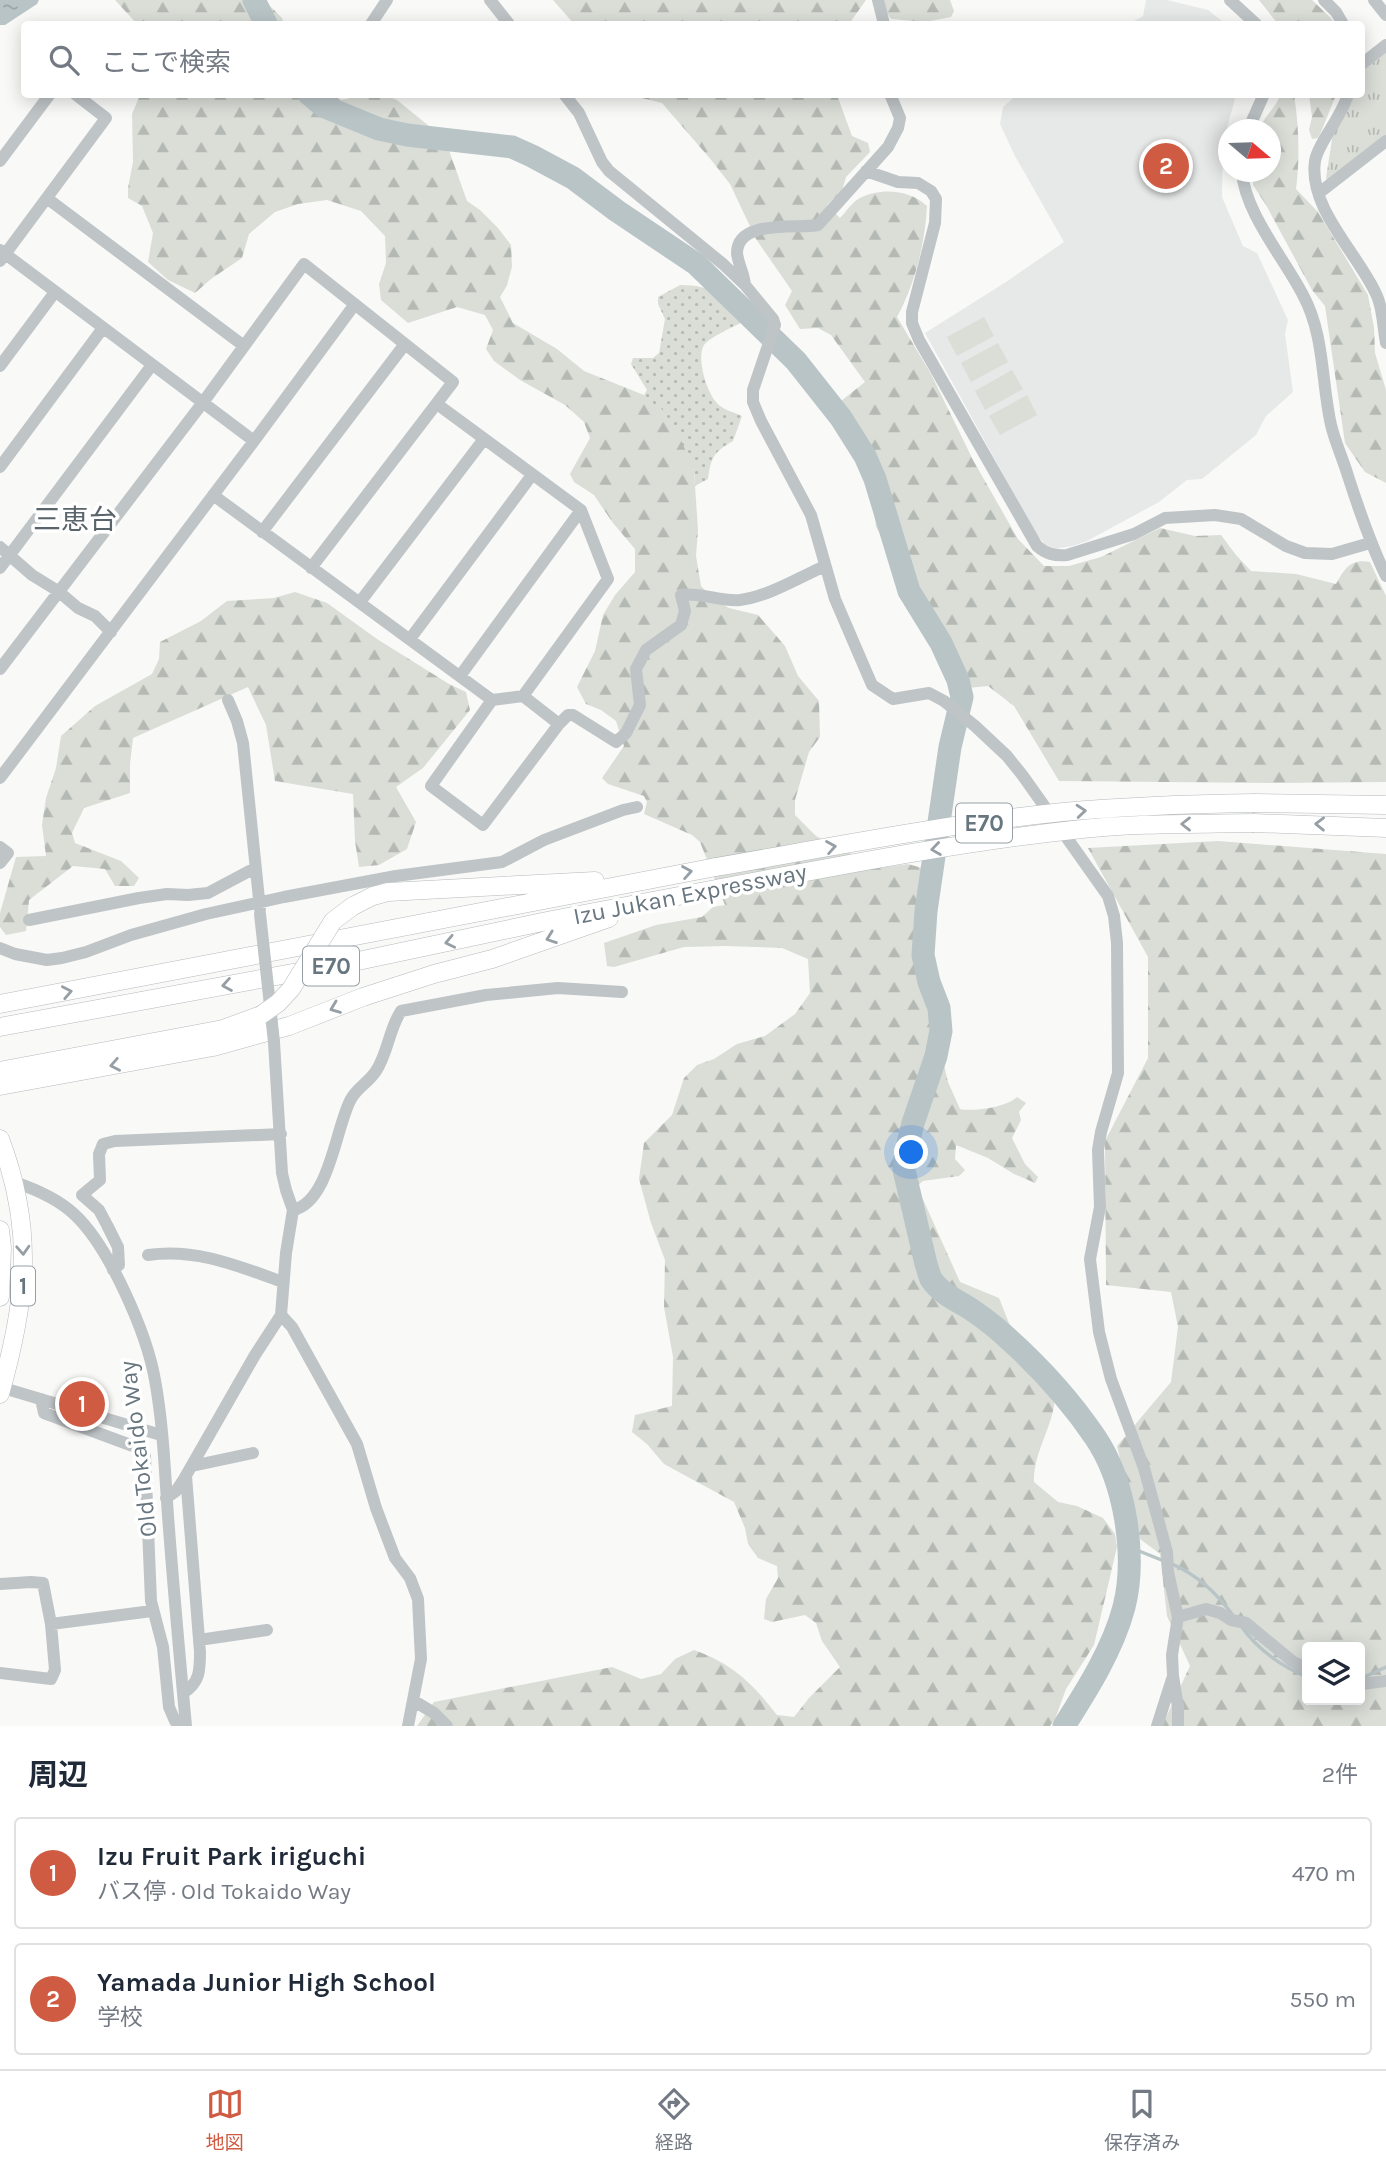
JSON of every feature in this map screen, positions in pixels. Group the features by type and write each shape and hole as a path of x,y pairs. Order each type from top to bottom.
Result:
{"highway":[{"name":"Izu Jukan Expressway","path":"0,1004 658,877 923,831 1061,812 1144,805 1386,804"},
{"name":"Izu Jukan Expressway","path":"0,1027 358,961 662,899 924,851 1074,830 1155,824 1254,823 1386,828"},
{"path":"0,1071 223,1029 261,1015 291,989 333,921 353,905 373,896 388,892 658,877"},
{"path":"0,1086 213,1047 289,1026 363,997 492,959 662,899"},
{"name":"1","path":"0,1139 13,1182 24,1254 19,1318 1,1389"},
{"name":"1","path":"0,1230 0,1297"}],"street":[{"path":"373,21 387,0"},
{"path":"490,0 507,21"},
{"path":"878,0 883,21"},
{"path":"1230,0 1253,21"},
{"path":"1324,0 1341,21"},
{"path":"1374,0 1386,15"},
{"path":"1365,62 1386,45"},
{"path":"0,161 47,98"},
{"path":"80,98 106,118 48,199 2,255 204,401 254,441"},
{"path":"567,98 579,113 602,162 609,170 723,264 774,319 775,325 753,390 753,402 811,514 835,599 872,685 893,699 929,693 944,701 975,726 1007,756 1023,776 1108,896 1114,916 1117,943 1118,1073 1098,1150 1100,1207 1090,1259 1100,1332 1111,1379 1144,1468 1167,1552 1168,1572 1178,1617 1172,1655 1178,1726"},
{"path":"745,285 737,254 740,240 761,229 818,225 888,147 900,118 892,98"},
{"path":"1253,119 1262,98"},
{"path":"1346,98 1315,158 1314,175 1325,210 1382,294 1386,343"},
{"path":"1318,193 1386,141"},
{"path":"866,171 898,182 918,183 932,191 936,199 935,223 912,312 912,323 994,474 1037,546 1043,551 1057,556 1067,555 1134,534 1166,518 1215,515 1241,519 1286,546 1305,553 1332,554 1370,543"},
{"path":"1243,182 1252,209 1303,294 1316,325 1331,424 1370,543 1386,576"},
{"path":"48,199 244,346"},
{"path":"0,669 204,401 304,264 453,382 311,568"},
{"path":"0,366 55,292"},
{"path":"0,778 355,304"},
{"path":"0,467 103,328"},
{"path":"262,532 405,344"},
{"path":"0,568 5,551 152,365"},
{"path":"437,404 580,510 608,579 523,696"},
{"path":"359,602 484,439"},
{"path":"410,639 532,475"},
{"path":"213,495 492,700 523,696 559,724"},
{"path":"460,676 580,510"},
{"path":"5,551 32,575 58,591 78,608 95,616 111,632"},
{"path":"492,700 431,786 483,825 568,715 573,715 616,742 626,733 640,705 636,669 646,650 681,625 685,611 681,595 737,601 769,591 825,566"},
{"path":"166,1498 176,1490 189,1471 281,1315 293,1210 282,1173 274,1042 243,743 228,700"},
{"path":"0,948 37,958 62,958 206,914 260,908 358,882 502,862 544,840 637,807"},
{"path":"0,847 8,853 0,863"},
{"path":"29,920 139,898 208,893 255,868"},
{"path":"293,1210 307,1202 324,1177 351,1098 376,1072 401,1011 486,995 558,988 622,992"},
{"path":"113,1270 119,1265 118,1247 99,1210 82,1195 100,1180 99,1154 103,1144 115,1141 281,1134"},
{"name":"Old Tokaido Way","path":"13,1182 44,1194 77,1217 97,1240 113,1270 149,1354 161,1435 186,1726"},
{"path":"148,1255 163,1252 206,1256 283,1282"},
{"path":"281,1315 292,1326 357,1444 376,1508 395,1558 410,1578 416,1593 421,1659 408,1726"},
{"path":"1,1389 161,1435"},
{"path":"41,1399 44,1413 142,1450 145,1456 152,1611 163,1647 169,1707 180,1726"},
{"path":"189,1471 253,1453"},
{"path":"183,1693 197,1681 200,1672 189,1471"},
{"path":"0,1584 43,1583 51,1624 55,1670 52,1678 0,1673"},
{"path":"1178,1617 1206,1609 1231,1620 1246,1623 1302,1666"},
{"path":"51,1624 152,1611"},
{"path":"200,1640 267,1630"},
{"path":"1157,1726 1173,1676"},
{"path":"1365,1683 1386,1681"},
{"path":"414,1701 434,1713 447,1726"}],"shaded area":[{"path":"1146,0 1167,0 1208,10 1222,21 1134,21 1143,16"},
{"path":"1014,98 1235,98 1230,119 1218,119 1218,182 1222,182 1222,197 1243,246 1257,253 1288,320 1285,334 1293,392 1266,416 1256,435 1202,479 1187,480 1159,502 1087,541 1053,549 1046,546 1035,532 925,333 1064,242 1000,124 1003,107"}],"green space":[{"path":"115,0 264,0 283,21 134,21"},
{"path":"553,0 866,0 851,21 571,21"},
{"path":"884,0 950,0 954,11 951,17 914,21 891,19 885,11"},
{"path":"1259,0 1312,0 1332,21 1276,21"},
{"path":"1386,52 1386,135 1328,181 1326,178 1333,133 1352,98 1365,98 1365,70"},
{"path":"139,98 397,100 445,139 467,201 498,228 511,245 512,267 500,297 513,323 557,349 584,371 644,395 651,404 659,405 679,435 694,471 698,530 696,556 701,586 715,600 729,608 758,615 785,646 798,676 819,701 820,737 809,752 795,800 795,815 816,836 879,868 908,864 922,868 918,897 929,1001 948,1082 960,1109 990,1108 1006,1104 1017,1097 1026,1103 1019,1112 1021,1120 1012,1138 1025,1164 1038,1177 1035,1183 988,1158 956,1145 955,1159 965,1170 959,1176 923,1181 917,1186 960,1282 999,1298 1025,1363 1055,1398 1037,1461 1034,1482 1058,1502 1077,1506 1103,1518 1115,1534 1117,1547 1094,1645 1066,1689 1050,1726 417,1726 434,1702 612,1667 641,1679 661,1674 675,1659 694,1650 731,1668 759,1693 777,1715 794,1717 840,1667 822,1641 816,1623 805,1615 772,1622 764,1619 766,1599 778,1578 777,1566 758,1558 748,1544 745,1528 734,1502 664,1464 647,1444 632,1432 635,1415 672,1406 673,1357 664,1307 665,1260 639,1179 644,1143 672,1115 684,1078 697,1065 714,1059 737,1044 765,1036 795,1014 810,993 808,959 782,948 684,947 614,967 607,966 604,943 656,925 702,917 713,907 725,905 700,842 692,835 644,814 647,802 644,796 608,784 602,778 624,746 616,721 601,710 586,704 577,687 595,651 603,615 615,595 635,572 635,549 594,495 574,482 570,474 590,438 584,422 565,405 520,380 494,361 486,349 493,330 485,315 457,307 408,323 381,300 379,284 386,263 385,236 361,211 327,200 298,204 275,212 249,234 242,258 195,293 168,280 148,262 153,233 142,206 128,198 133,162 132,114"},
{"path":"642,98 838,98 852,136 868,143 870,152 846,177 842,191 827,205 840,218 860,198 886,191 913,196 927,206 918,263 897,317 931,374 973,460 1018,539 1044,566 1069,566 1101,557 1160,528 1195,536 1221,535 1251,571 1296,574 1336,584 1353,563 1370,562 1386,596 1386,782 1059,781 1014,706 988,686 968,688 948,647 876,527 868,456 836,405 865,382 831,335 818,328 800,329 785,305 792,291 756,239 730,184 662,103"},
{"path":"1279,98 1294,98 1298,142 1296,189 1318,212 1368,295 1375,353 1386,390 1386,483 1365,472 1345,443 1325,306 1312,290 1253,185 1253,182 1281,182 1281,119 1265,119"},
{"path":"1309,98 1335,98 1318,138 1312,139 1309,130 1312,117"},
{"path":"680,285 702,287 716,294 743,322 711,339 702,351 706,384 713,398 722,407 742,416 733,441 714,456 708,479 695,486 694,471 644,395 647,390 631,364 633,358 653,358 659,353 665,319 658,304 658,297"},
{"path":"984,317 994,336 957,356 947,337"},
{"path":"998,343 1008,362 971,382 961,363"},
{"path":"1012,370 1023,389 985,410 975,391"},
{"path":"1027,395 1037,415 1000,435 989,416"},
{"path":"295,592 327,603 377,639 466,692 470,710 423,768 396,787 416,822 407,849 379,865 359,867 353,794 275,781 266,725 248,687 133,738 130,793 84,808 72,833 75,843 121,861 139,878 134,886 115,886 105,869 73,866 29,900 26,931 6,935 0,927 0,913 16,857 46,856 42,825 61,736 95,706 152,674 159,659 160,642 201,621 227,601 274,598"},
{"path":"1218,841 1386,854 1386,1726 1162,1726 1190,1666 1167,1616 1160,1554 1140,1539 1117,1446 1171,1382 1178,1327 1171,1292 1106,1285 1105,1141 1148,1058 1148,957 1088,848"}],"water":[{"path":"0,0 39,0 5,25 0,25"}],"waterway":[{"path":"254,0 264,21"},
{"path":"314,98 323,106 379,129 407,135 512,147 573,178 696,264 796,361 841,418 865,456 875,479 909,591 941,643 958,680 962,697 950,747 926,911 923,955 939,1008 941,1031 936,1056 913,1123 904,1170 926,1264 931,1279 939,1288 1003,1334 1040,1370 1075,1410 1105,1455 1121,1496 1126,1519 1129,1565 1124,1607 1106,1654 1064,1726"},
{"path":"1129,1547 1164,1561"},
{"path":"1172,1564 1206,1586 1234,1617"},
{"path":"1241,1626 1255,1643 1271,1656 1302,1675"},
{"path":"1365,1677 1386,1667"}],"place":[{"name":"Yamada Junior High School","path":"1166,166"},
{"name":"Izu Fruit Park iriguchi","path":"82,1404"}],"district":[{"name":"三恵台","path":"75,519"}]}
